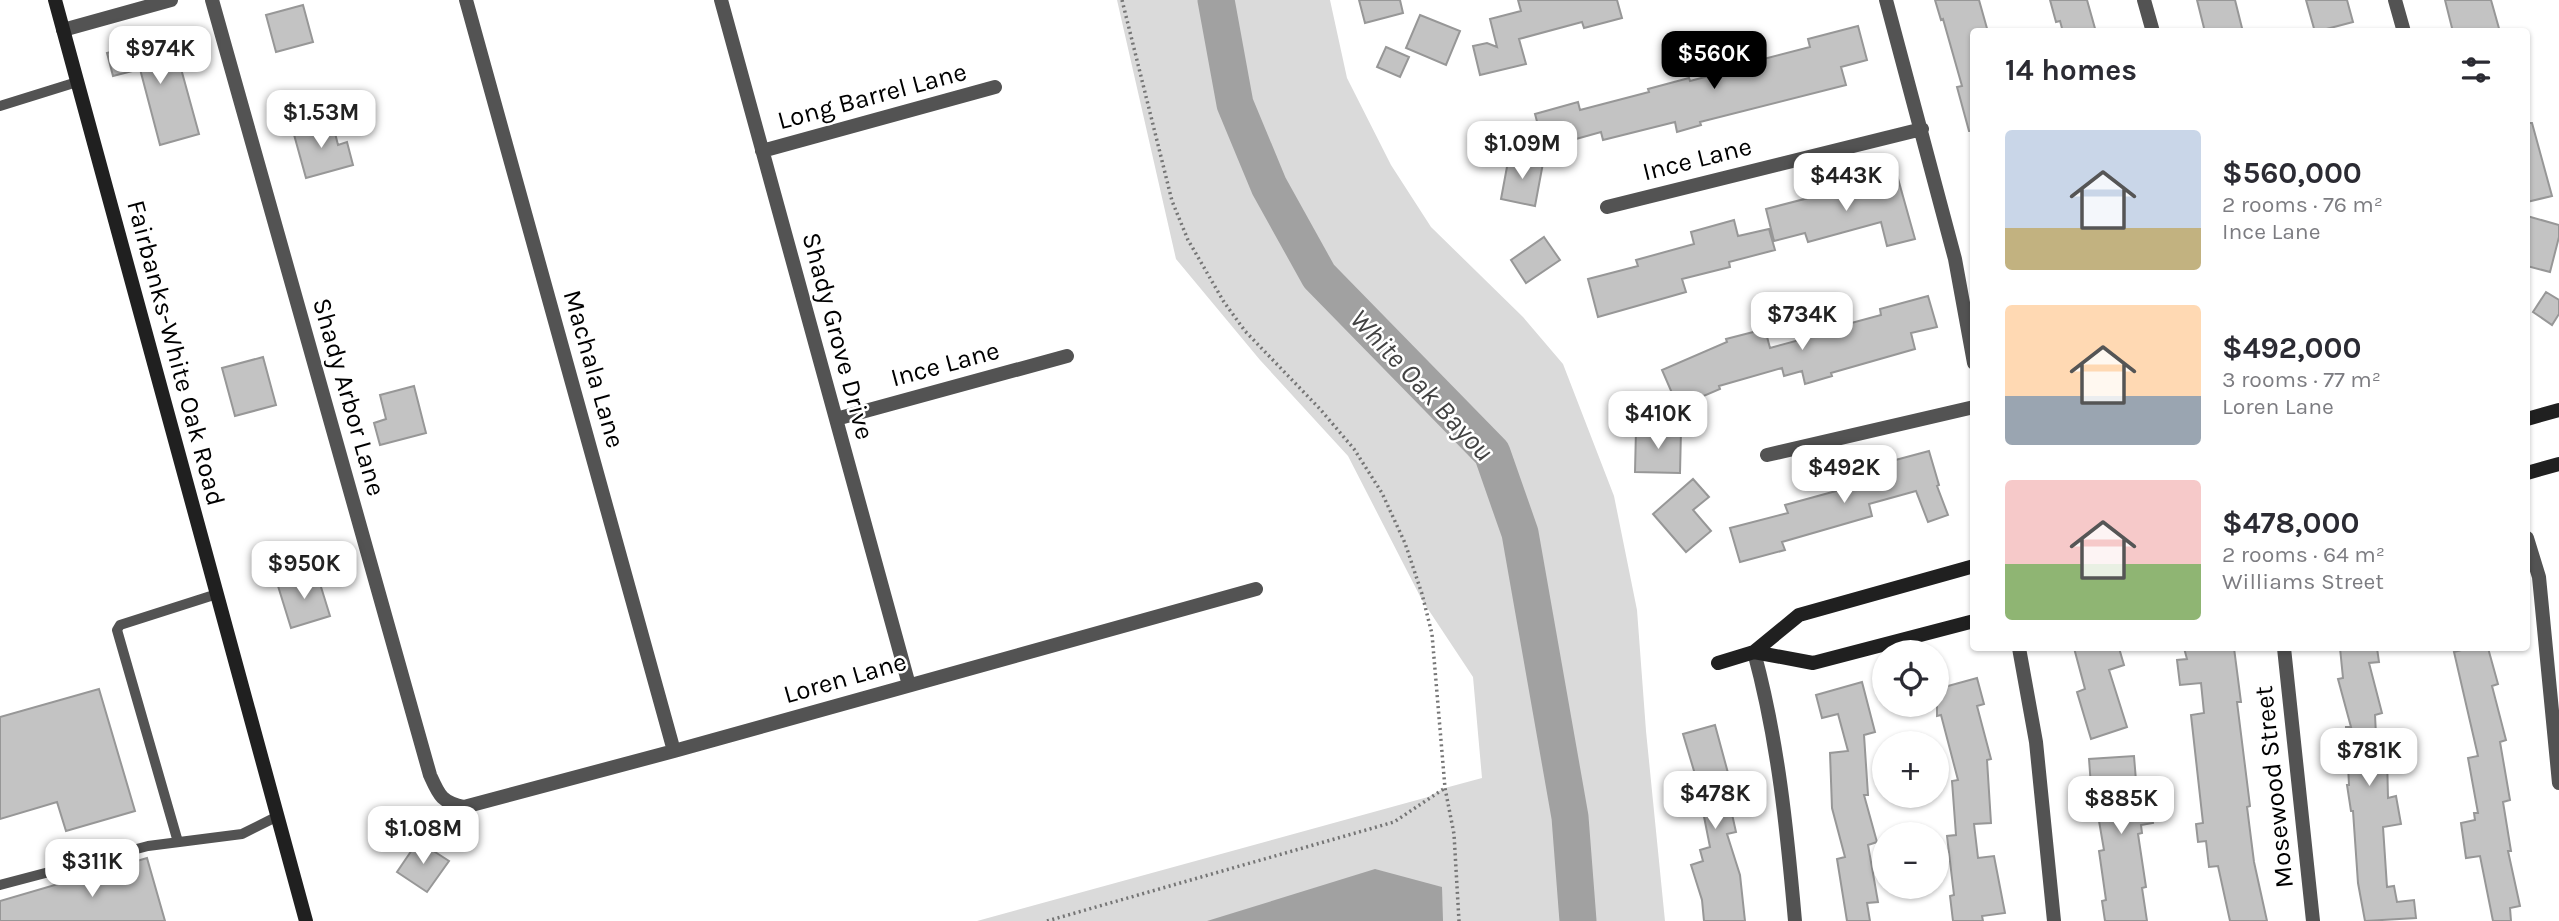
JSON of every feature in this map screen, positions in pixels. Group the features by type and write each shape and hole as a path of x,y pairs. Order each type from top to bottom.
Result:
{"street":[{"name":"Fairbanks-White Oak Road","path":"55,0 306,921"},
{"path":"63,30 171,0"},
{"name":"Shady Arbor Lane","path":"212,0 429,775 446,803"},
{"name":"Machala Lane","path":"466,0 674,751"},
{"name":"Shady Grove Drive","path":"721,0 909,685"},
{"path":"1886,0 1922,129 1964,298 1970,337"},
{"path":"2144,0 2152,28"},
{"path":"2395,0 2403,28"},
{"name":"Long Barrel Lane","path":"762,151 995,87"},
{"name":"Ince Lane","path":"1606,207 1922,129"},
{"name":"Ince Lane","path":"836,419 1067,356"},
{"path":"1767,455 1970,408"},
{"path":"2530,418 2559,410"},
{"path":"2530,472 2559,464"},
{"path":"2530,548 2539,577 2559,783"},
{"path":"1718,663 1754,652 1799,615 1970,567"},
{"name":"Loren Lane","path":"446,803 464,807 1256,589"},
{"path":"1754,652 1813,663 1970,622"},
{"path":"2020,651 2036,742 2054,921"},
{"name":"Mosewood Street","path":"2284,651 2313,921"},
{"path":"1754,652 1768,704 1786,820 1796,921"}],"lane":[{"path":"0,106 77,82"},
{"path":"178,842 117,630 120,625 217,594"},
{"path":"0,885 148,846 242,834 278,816"}],"path":[{"path":"1122,0 1172,201 1188,240 1224,302 1245,331 1354,449 1382,493 1405,543 1432,634 1445,788 1454,834 1459,921"},
{"path":"1047,921 1394,822 1445,788"}],"shaded area":[{"path":"1117,0 1330,0 1347,78 1391,165 1431,227 1523,317 1563,364 1614,496 1637,610 1665,921 977,921 1428,797 1445,788 1482,778 1473,677 1422,600 1348,456 1260,360 1176,259"},
{"path":"1375,869 1442,887 1443,921 1207,921"}],"building":[{"path":"1359,0 1400,0 1403,13 1365,23"},
{"path":"1518,0 1617,0 1622,18 1584,28 1582,22 1519,39 1526,64 1480,75 1473,46 1487,43 1497,47 1490,19 1521,11"},
{"path":"1935,0 1979,0 1987,28 1970,28 1970,131 1957,87 1962,86 1943,19 1941,20"},
{"path":"2050,0 2087,0 2095,28 2062,28 2060,21 2056,22"},
{"path":"2197,0 2235,0 2242,28 2204,28"},
{"path":"2306,0 2347,0 2353,22 2330,28 2314,28"},
{"path":"2445,0 2491,0 2499,28 2452,28"},
{"path":"303,5 313,42 276,52 266,15"},
{"path":"1420,15 1460,31 1446,65 1406,48"},
{"path":"1858,26 1867,60 1841,67 1846,85 1700,122 1701,125 1677,132 1675,122 1603,140 1601,132 1544,148 1535,114 1578,102 1580,110 1649,92 1648,89 1689,78 1690,81 1731,70 1723,43 1745,38 1752,62 1810,47 1808,39"},
{"path":"172,36 199,134 160,145 140,69 113,76 107,53"},
{"path":"1386,47 1409,57 1400,77 1377,67"},
{"path":"332,121 338,145 347,142 353,165 306,178 293,131"},
{"path":"2530,123 2532,123 2552,196 2530,201"},
{"path":"1509,156 1543,163 1535,206 1501,199"},
{"path":"1897,175 1915,239 1887,246 1881,222 1808,242 1805,233 1774,241 1766,209"},
{"path":"2530,217 2559,225 2559,237 2550,272 2530,267"},
{"path":"1734,220 1738,236 1769,229 1775,250 1729,262 1730,267 1682,279 1686,292 1598,317 1588,279 1638,266 1636,260 1694,244 1691,232"},
{"path":"1544,237 1560,260 1526,283 1511,260"},
{"path":"2546,292 2559,300 2559,314 2552,325 2533,312"},
{"path":"1928,296 1937,327 1911,333 1915,349 1831,373 1832,376 1805,384 1802,371 1784,376 1782,368 1719,386 1720,389 1678,407 1662,370 1727,342 1726,339 1765,329 1770,348 1881,315 1880,309"},
{"path":"263,357 276,405 235,416 222,368"},
{"path":"414,386 426,433 380,445 374,423 386,419 380,395"},
{"path":"1636,429 1681,430 1680,473 1635,472"},
{"path":"1929,451 1939,485 1937,486 1948,515 1928,522 1916,491 1869,504 1872,516 1782,542 1785,550 1740,562 1730,528 1788,513 1785,505 1836,491 1832,477"},
{"path":"1693,479 1709,497 1693,510 1711,531 1686,552 1653,514"},
{"path":"317,574 330,616 291,628 278,586"},
{"path":"2075,651 2120,651 2124,665 2109,670 2127,727 2091,739 2077,692 2085,689"},
{"path":"2185,651 2234,651 2241,702 2237,702 2250,806 2247,807 2254,862 2267,921 2230,921 2218,866 2209,867 2206,841 2198,842 2196,824 2203,823 2191,715 2204,713 2201,683 2180,685 2177,660 2187,659"},
{"path":"2340,651 2377,651 2379,662 2369,663 2382,713 2375,715 2377,755 2387,755 2388,798 2396,796 2401,824 2383,827 2387,887 2394,886 2397,902 2414,900 2416,918 2365,921 2358,883 2353,811 2347,785 2346,727 2351,727 2338,679 2343,678"},
{"path":"2489,651 2498,684 2492,686 2506,740 2500,742 2510,800 2503,802 2511,851 2508,851 2520,906 2510,908 2511,921 2493,921 2480,856 2466,858 2461,823 2475,820 2474,813 2478,813 2468,758 2478,756 2454,652"},
{"path":"1977,678 1984,704 1977,706 1991,759 1987,760 1991,823 1974,824 1978,858 1994,856 2005,913 1982,916 1983,921 1953,921 1950,896 1954,895 1949,836 1956,835 1952,781 1958,780 1949,746 1949,731 1945,731 1942,717 1949,717 1949,686"},
{"path":"1862,682 1875,731 1864,735 1868,795 1864,795 1872,824 1872,844 1868,845 1872,868 1872,899 1877,899 1878,902 1867,903 1870,921 1847,921 1837,859 1845,857 1832,808 1830,753 1848,751 1838,714 1822,718 1816,695"},
{"path":"99,689 135,811 66,831 57,802 0,819 0,717"},
{"path":"1715,725 1728,773 1723,774 1736,832 1727,834 1740,875 1745,921 1704,921 1702,900 1691,865 1703,861 1700,850 1710,847 1697,781 1683,734"},
{"path":"2134,756 2137,793 2147,791 2153,823 2141,825 2142,833 2138,834 2146,887 2142,888 2147,921 2105,921 2102,901 2106,900 2099,851 2104,850 2091,786 2089,759"},
{"path":"418,841 449,861 427,892 397,872"},
{"path":"147,858 165,921 0,921 0,901"}],"waterway":[{"name":"White Oak Bayou","path":"1216,0 1235,104 1269,186 1319,276 1492,453 1520,533 1570,817 1578,921"}]}
